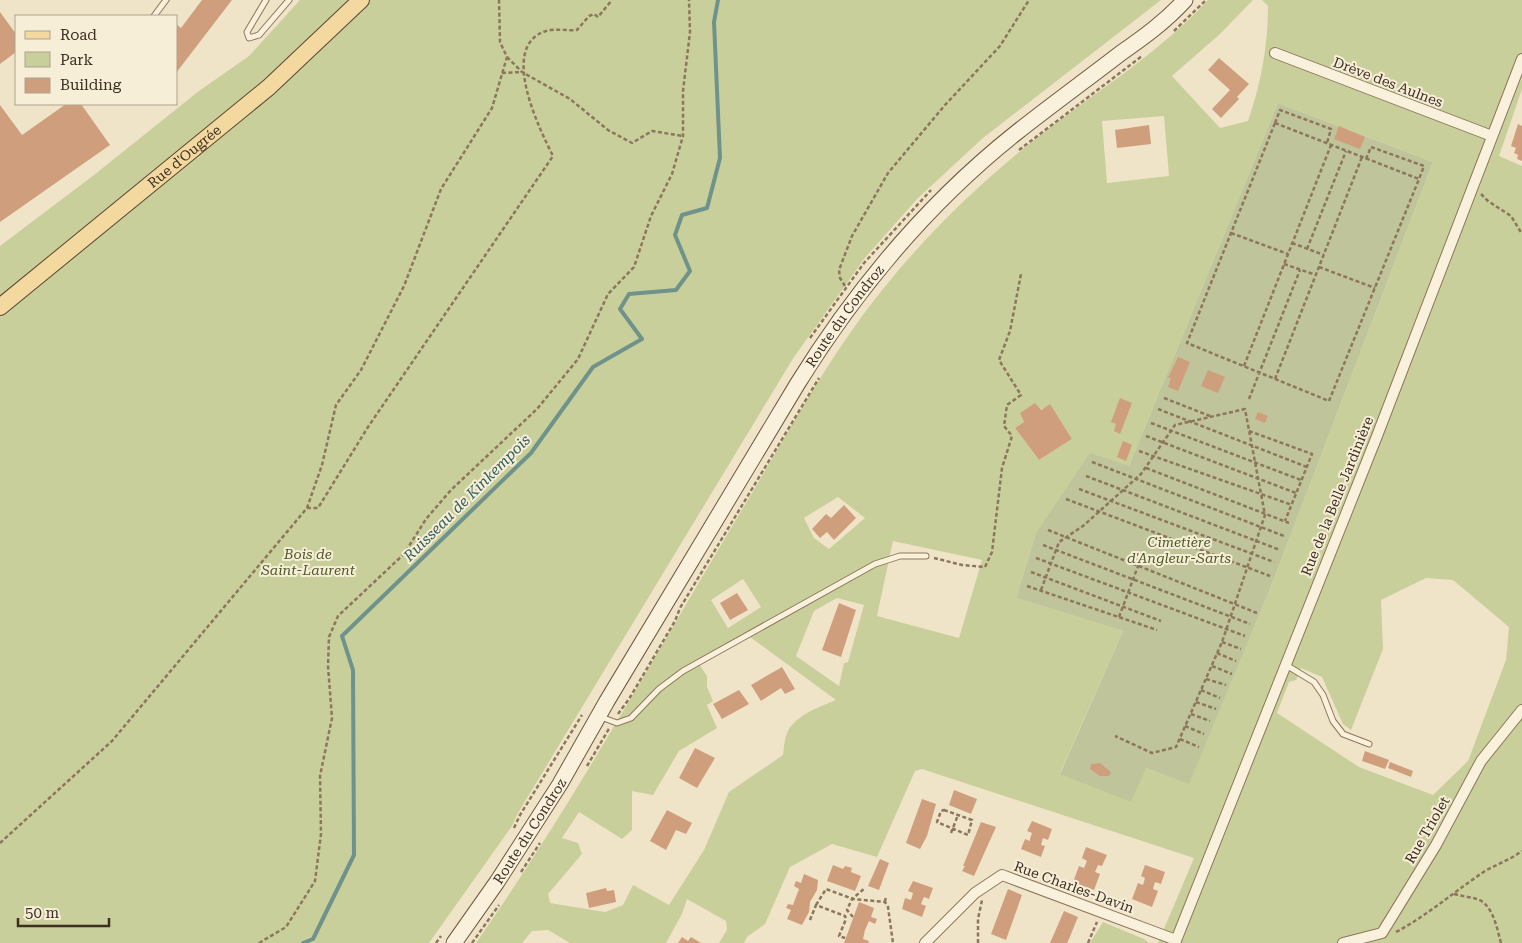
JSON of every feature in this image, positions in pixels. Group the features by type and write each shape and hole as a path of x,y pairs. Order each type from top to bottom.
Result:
{"main road":[{"name":"Rue d'Ougrée","path":"0,307 269,87 361,0"},
{"name":"Route du Condroz","path":"450,937 522,844 798,383 857,296 905,238 966,176 1023,128 1161,23 1185,0"}],"street":[{"name":"Drève des Aulnes","path":"1275,53 1492,136"},
{"name":"Rue de la Belle Jardinière","path":"1176,941 1286,665 1522,59"},
{"name":"Rue Triolet","path":"1382,934 1436,845 1481,761 1522,710"},
{"name":"Rue Charles-Davin","path":"925,943 979,890 1002,875 1102,911 1176,941"},
{"path":"1342,943 1382,934"}],"lane":[{"path":"155,15 166,0"},
{"path":"266,0 247,32 249,38 259,35 289,0"},
{"path":"600,716 617,723 631,718 659,689 683,671 796,607 883,560 900,556 926,556"},
{"path":"1286,665 1314,682 1323,696 1333,721 1343,734 1369,744"}],"path":[{"path":"498,0 500,42 506,57 522,72 570,99 608,130 632,143 652,131 683,136"},
{"path":"307,508 318,508 368,427 553,156 535,120 522,72 527,50 534,38 546,30 577,30 588,16 594,14 598,17 612,0"},
{"path":"259,943 286,927 315,881 321,834 320,776 332,718 328,666 332,627 338,616 404,554 426,519 451,490 538,409 578,358 608,294 634,267 651,216 672,174 683,136 682,91 690,32 689,0"},
{"path":"857,296 846,287 840,278 838,270 852,236 888,173 1000,46 1029,0"},
{"path":"1170,35 1206,0"},
{"path":"1018,150 1145,54"},
{"path":"0,843 112,741 307,508 322,465 336,405 361,370 404,286 441,189 492,108 506,57"},
{"path":"502,73 522,72"},
{"path":"1327,143 1331,130 1280,110 1187,344 1330,401 1424,166 1371,146 1366,159"},
{"path":"1275,123 1419,179"},
{"path":"1244,366 1331,145"},
{"path":"1308,249 1346,151"},
{"path":"1275,379 1362,157"},
{"path":"1473,185 1488,201 1511,216 1521,232"},
{"path":"1231,233 1288,254"},
{"path":"1292,243 1324,255"},
{"path":"1284,264 1316,275"},
{"path":"1319,267 1375,288"},
{"path":"1249,399 1300,270"},
{"path":"926,556 962,565 984,567 992,552 1002,468 1012,436 1004,426 1007,405 1021,395 999,360 1010,331 1021,274"},
{"path":"625,702 821,374"},
{"path":"1164,398 1211,416"},
{"path":"1158,409 1307,468"},
{"path":"1041,590 1059,542 1099,512 1136,479 1175,425 1245,409 1266,515 1222,642 1176,747 1152,753 1115,736"},
{"path":"1151,423 1301,480"},
{"path":"1249,432 1312,454 1285,521"},
{"path":"1146,436 1296,494"},
{"path":"1139,451 1292,505"},
{"path":"1092,462 1284,536"},
{"path":"1145,468 1266,515 1289,522"},
{"path":"1086,476 1280,550"},
{"path":"1079,489 1274,562"},
{"path":"1066,499 1270,576"},
{"path":"1048,530 1234,606 1257,613"},
{"path":"1043,545 1250,624"},
{"path":"1119,617 1144,550"},
{"path":"1036,558 1245,636"},
{"path":"1031,572 1161,621"},
{"path":"1027,586 1157,630"},
{"path":"1222,642 1241,648"},
{"path":"1217,653 1236,661"},
{"path":"1212,666 1232,674"},
{"path":"1206,679 1226,685"},
{"path":"1201,690 1220,698"},
{"path":"1196,702 1216,710"},
{"path":"510,835 566,737 586,708"},
{"path":"1191,714 1210,721"},
{"path":"1185,726 1204,734"},
{"path":"1180,739 1199,747"},
{"path":"941,810 958,815 972,820 968,835 937,822 941,810"},
{"path":"951,833 958,815"},
{"path":"1382,934 1396,931 1485,872 1510,860 1522,851"},
{"path":"845,938 839,936 846,919 846,910 852,898 865,888"},
{"path":"810,920 816,905 826,889 852,898 885,902"},
{"path":"978,943 978,919 982,901 979,890"},
{"path":"1454,894 1479,900 1486,905 1494,918 1501,943"},
{"path":"886,896 885,902 888,907 893,943"},
{"path":"816,905 845,916"},
{"path":"846,910 853,917"},
{"path":"1088,943 1102,911"},
{"path":"436,943 450,937"}],"green space":[{"name":"Bois de Saint-Laurent","path":"300,0 1161,0 983,138 917,199 864,259 794,357 518,813 512,826 429,943 0,943 0,246 94,175 199,91 249,56"},
{"path":"1208,0 1253,0 1220,34 1172,76 1220,128 1248,121 1253,107 1263,64 1267,35 1268,6 1262,0 1522,0 1522,89 1499,156 1522,166 1522,943 1158,943 1194,858 922,769 915,771 877,857 832,844 790,867 765,924 747,937 744,943 719,943 727,930 726,921 687,899 682,914 666,943 570,943 548,930 532,931 522,943 476,943 584,777 814,389 864,313 920,245 982,184 1048,129 1151,52","holes":["1278,103 1433,162 1270,589 1189,783 1146,768 1060,773 1123,631 1016,598 1036,533 1129,466","1164,116 1169,176 1107,183 1102,121","1050,405 1072,439 1039,460 1015,428 1024,422 1023,418","838,497 865,518 829,549 814,538 804,518","893,541 982,560 959,638 877,616","1426,578 1453,580 1509,627 1506,660 1468,761 1433,795 1359,767 1277,713 1289,682 1296,680 1301,668 1322,677 1343,724 1351,730 1383,649 1381,600","743,579 761,607 728,628 711,600","837,598 864,605 848,662 844,663 839,686 796,656 814,611","750,637 836,700 814,709 794,723 785,738 783,755 729,792 704,850 669,905 633,885 623,905 605,912 550,903 548,894 582,854 578,843 562,838 579,812 622,839 632,830 632,791 653,795 679,751 717,728 707,705 713,701 707,687 707,676 699,664"]},
{"name":"Cimetière d'Angleur-Sarts","path":"1278,103 1433,162 1270,589 1189,784 1146,768 1131,802 1060,774 1123,631 1016,598 1036,533 1090,453 1129,466"},
{"path":"1103,922 1144,939 1149,943 1090,943"}],"building":[{"path":"202,0 232,0 178,70 178,26 181,28"},
{"path":"0,12 15,33 15,53 0,64"},
{"path":"1219,58 1249,84 1237,97 1239,99 1221,118 1212,109 1230,90 1208,70"},
{"path":"0,105 22,135 65,105 82,105 110,145 0,222"},
{"path":"1518,124 1522,126 1522,161 1517,159 1518,155 1514,153 1516,148 1511,146"},
{"path":"1149,125 1151,144 1117,148 1115,130"},
{"path":"1339,126 1365,137 1360,149 1334,139"},
{"path":"1178,357 1190,362 1178,391 1168,387 1171,378 1168,378"},
{"path":"1208,370 1225,377 1218,393 1201,386"},
{"path":"1120,398 1132,403 1120,434 1114,431 1116,424 1111,422"},
{"path":"1035,403 1041,410 1050,404 1072,439 1039,460 1015,428 1024,422 1020,413"},
{"path":"1258,412 1268,416 1265,423 1255,419"},
{"path":"1123,441 1132,445 1126,461 1117,457"},
{"path":"844,505 856,518 834,540 827,532 820,538 812,529 826,514 831,518"},
{"path":"737,593 748,610 730,620 720,603"},
{"path":"839,603 856,610 841,657 822,650"},
{"path":"782,667 795,689 785,694 781,688 761,701 751,685"},
{"path":"739,690 749,704 722,719 713,704"},
{"path":"695,748 715,758 697,788 679,778"},
{"path":"1365,751 1389,760 1385,769 1362,761"},
{"path":"1390,762 1413,771 1411,777 1388,768"},
{"path":"1100,763 1111,772 1109,776 1100,776 1090,769 1091,764"},
{"path":"954,790 977,799 971,814 949,805"},
{"path":"922,799 936,804 927,836 920,849 906,843"},
{"path":"667,810 692,823 686,834 676,830 666,850 650,841"},
{"path":"1032,821 1052,829 1048,840 1043,838 1041,845 1045,846 1041,857 1021,849 1025,839 1030,841 1032,833 1027,831"},
{"path":"981,822 996,827 974,876 962,871"},
{"path":"1086,847 1107,855 1102,866 1098,865 1095,872 1100,874 1094,890 1073,882 1079,866 1084,868 1087,861 1082,858"},
{"path":"880,859 889,863 879,890 868,886"},
{"path":"833,865 843,869 845,866 852,868 851,872 861,876 855,891 827,881"},
{"path":"1145,865 1165,872 1161,884 1155,882 1153,889 1158,891 1152,907 1132,899 1138,883 1143,885 1145,878 1141,876"},
{"path":"804,874 818,880 817,890 810,902 809,912 802,925 787,919 791,910 786,908 788,904 793,905 799,889 794,886 796,881 801,883"},
{"path":"913,881 933,888 929,899 924,897 921,904 926,906 922,917 902,909 905,898 911,900 913,893 908,891"},
{"path":"606,888 607,891 614,890 616,902 589,908 586,893"},
{"path":"1008,889 1022,895 1006,940 991,934"},
{"path":"859,902 874,908 871,917 877,919 875,924 869,921 865,930 863,939 869,941 868,943 844,943"},
{"path":"1064,911 1078,917 1069,939 1067,943 1050,943"},
{"path":"682,937 688,941 691,937 701,943 678,943"}],"waterway":[{"name":"Ruisseau de Kinkempois","path":"303,943 313,939 354,855 353,670 342,636 531,453 593,367 642,339 620,309 629,294 676,290 690,271 675,235 682,215 707,208 720,158 714,22 718,0"}]}
